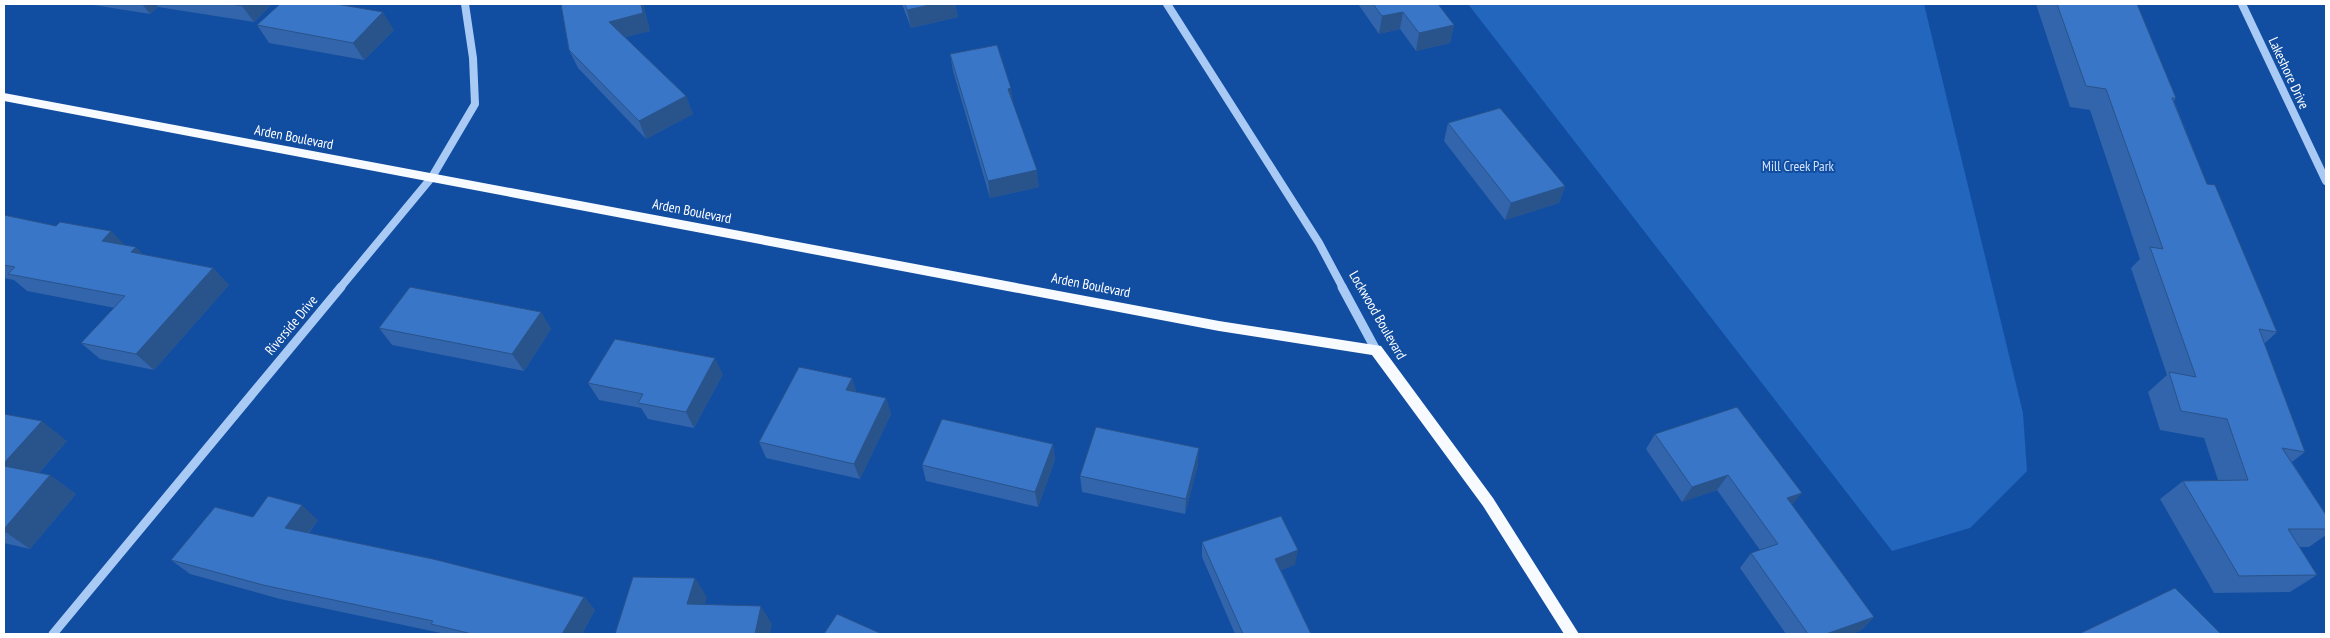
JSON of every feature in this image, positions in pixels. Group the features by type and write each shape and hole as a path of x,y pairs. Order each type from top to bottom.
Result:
{"main road":[{"name":"Arden Boulevard","path":"4,98 1218,326 1376,350"},
{"name":"Lockwood Boulevard","path":"1376,350 1488,502 1572,634"}],"street":[{"name":"Riverside Drive","path":"53,634 432,177 475,104 473,58 465,4"},
{"name":"Lockwood Boulevard","path":"1168,4 1318,243 1376,350"},
{"name":"Lakeshore Drive","path":"2242,4 2326,181"}],"green space":[{"name":"Mill Creek Park","path":"1468,4 1924,4 2023,413 2027,471 1970,528 1892,551"}],"building":[{"path":"280,4 336,4 383,12 353,43 257,25"},
{"path":"561,4 641,4 643,13 609,22 686,96 639,121 569,50"},
{"path":"905,4 934,4 907,10"},
{"path":"1373,4 1438,4 1454,25 1419,33 1403,12 1382,16"},
{"path":"2057,4 2137,4 2176,98 2172,98 2207,184 2215,185 2277,332 2259,329 2305,452 2282,448 2326,515 2326,529 2288,529 2317,575 2239,576 2183,481 2248,480 2227,419 2181,411 2169,372 2196,377 2150,247 2163,249 2106,89 2086,86"},
{"path":"997,45 1011,88 1008,89 1037,170 988,181 950,54"},
{"path":"1500,108 1565,186 1511,203 1448,123"},
{"path":"4,215 56,226 60,222 111,231 102,241 136,247 131,252 213,268 136,354 81,343 125,296 8,274 15,267 4,265"},
{"path":"410,287 541,312 512,354 379,328"},
{"path":"615,339 715,358 686,412 638,403 643,394 588,383"},
{"path":"799,367 852,378 846,390 886,398 854,464 759,442"},
{"path":"1737,407 1802,493 1787,498 1874,617 1826,634 1808,634 1751,553 1778,544 1728,475 1692,487 1655,434"},
{"path":"4,414 42,421 4,463"},
{"path":"942,419 1053,444 1035,492 922,465"},
{"path":"1096,427 1199,448 1186,499 1080,476"},
{"path":"4,466 50,475 4,529"},
{"path":"268,496 302,505 285,528 433,559 584,597 562,634 472,634 431,624 433,621 263,585 171,560 215,507 253,517"},
{"path":"1281,516 1298,550 1275,559 1311,634 1243,634 1202,542"},
{"path":"633,577 695,578 687,604 761,606 755,634 615,634"},
{"path":"2175,588 2221,634 2081,633"},
{"path":"837,614 882,634 824,634"}]}
